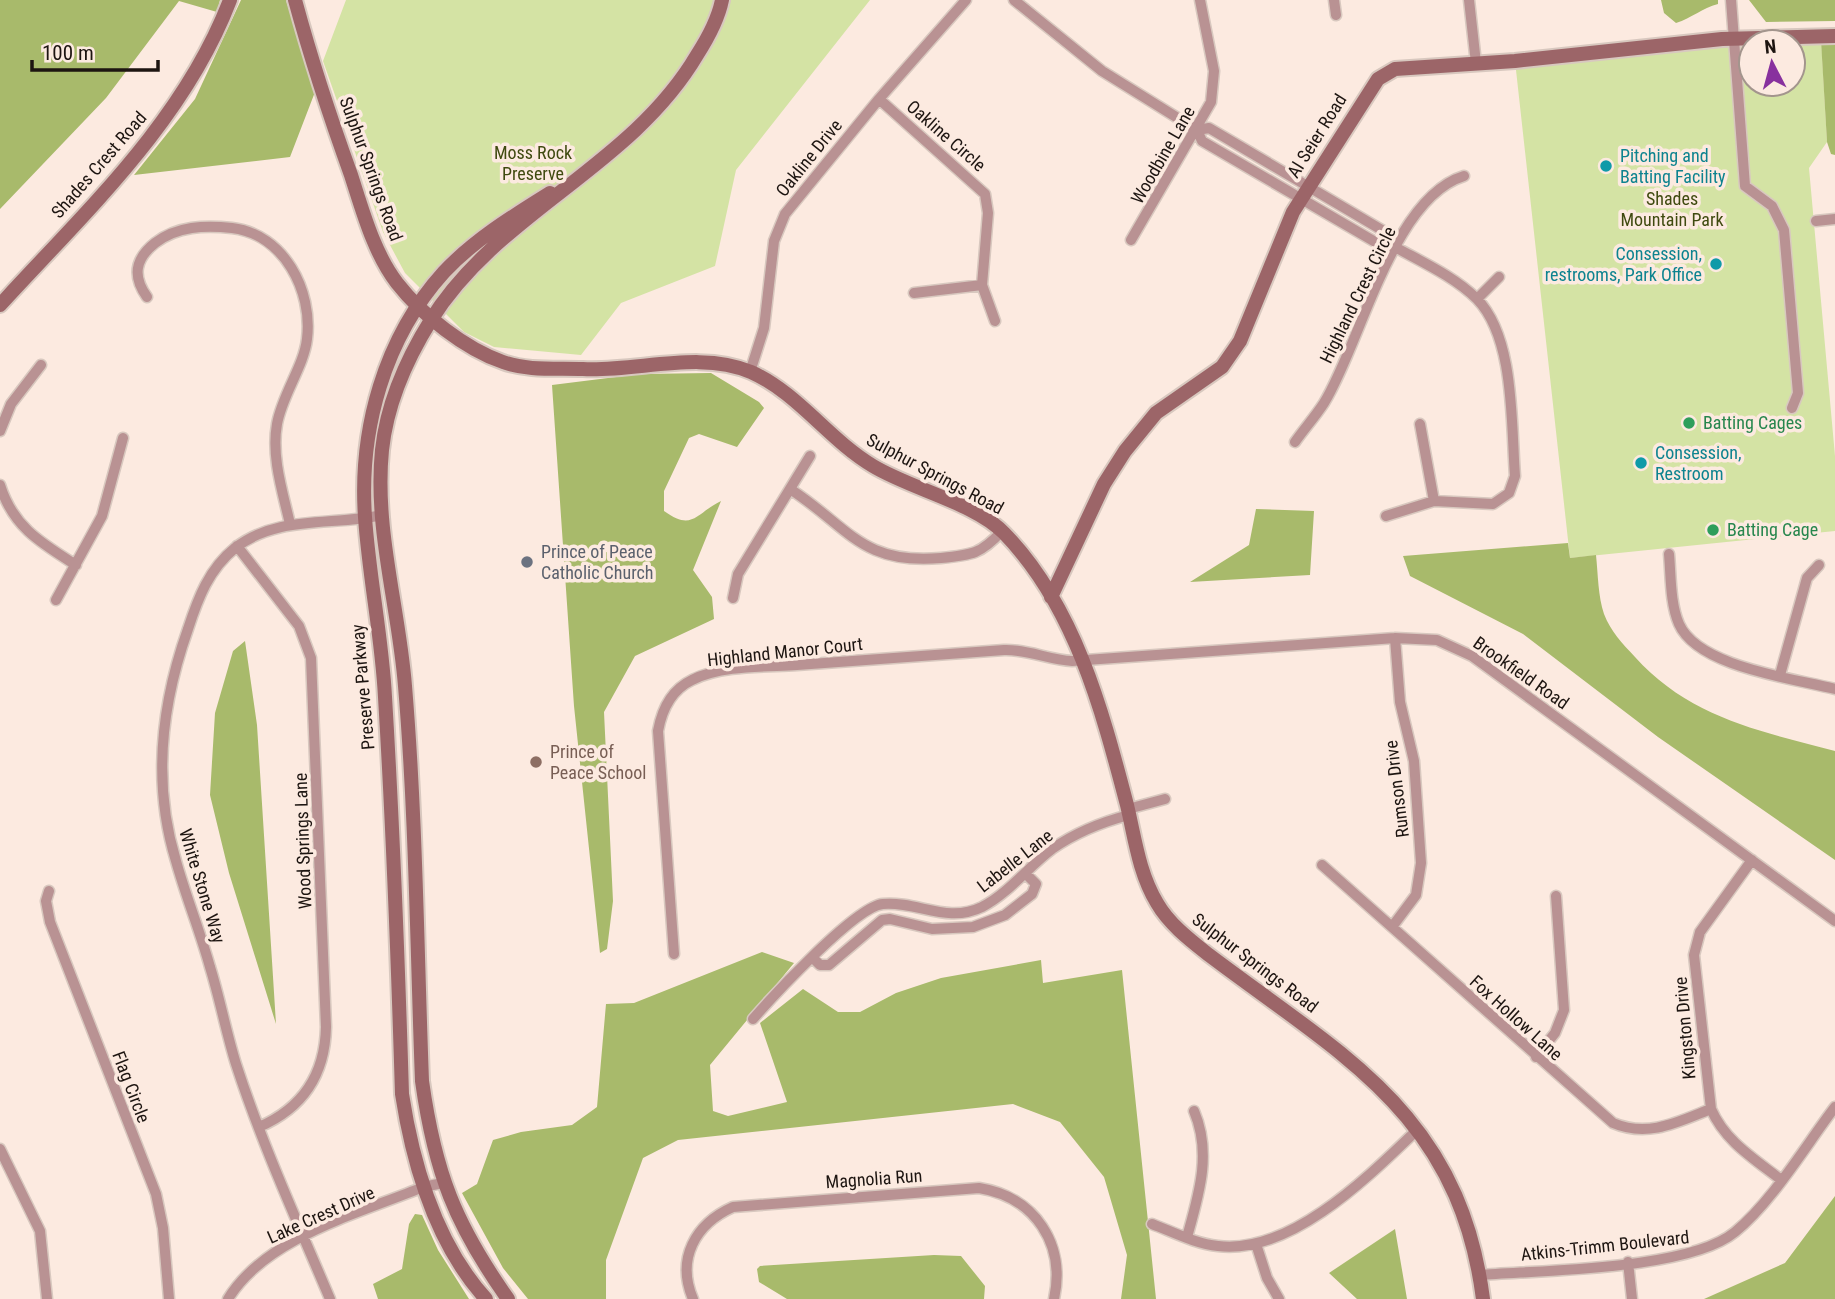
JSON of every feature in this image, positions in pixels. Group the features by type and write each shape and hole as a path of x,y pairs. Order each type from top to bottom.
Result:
{"street":[{"name":"Shades Crest Road","path":"0,305 149,139 201,61 230,0"},
{"name":"Sulphur Springs Road","path":"295,0 370,230 396,282 432,318 487,355 504,363 526,367 604,370 715,363 750,372 781,391 859,458 913,488 972,511 1002,531 1051,597 1084,660 1128,812 1139,862 1149,888 1173,924 1209,955 1339,1051 1376,1084 1418,1129 1452,1182 1480,1275 1483,1299"},
{"name":"Preserve Parkway","path":"508,1299 466,1236 443,1182 430,1140 422,1082 405,684 382,515 380,474 388,416 401,375 432,318 477,265 608,157 670,96 711,32 722,0"},
{"name":"Oakline Drive","path":"750,372 764,328 774,241 785,214 879,99 966,0"},
{"path":"1014,0 1102,71 1197,130 1202,141 1246,167 1356,215 1387,233 1395,247"},
{"name":"Woodbine Lane","path":"1131,240 1211,102 1214,82 1200,0"},
{"path":"1334,0 1336,15"},
{"path":"1469,0 1476,63"},
{"path":"1731,0 1745,186 1772,206 1784,230 1798,393 1792,408"},
{"name":"Al Seier Road","path":"1051,597 1104,484 1125,451 1156,413 1222,367 1240,341 1304,192 1378,79 1395,69 1732,38 1835,36"},
{"name":"Oakline Circle","path":"879,99 985,194 988,213 982,285 995,321"},
{"path":"1197,130 1209,128 1254,154 1349,226 1377,243 1395,247 1441,273 1478,299 1493,324 1504,354 1515,476 1509,493 1493,504 1434,501 1386,516"},
{"path":"1246,167 1254,154"},
{"name":"Preserve Parkway","path":"486,1299 452,1249 423,1187 408,1135 402,1094 385,693 365,519 365,460 369,425 380,384 419,306 443,273 483,238 608,157"},
{"name":"Highland Crest Circle","path":"1295,442 1324,403 1395,247 1422,204 1448,180 1464,176"},
{"path":"1349,226 1356,215"},
{"path":"1816,220 1835,219"},
{"path":"146,297 139,286 135,270 144,252 162,239 186,229 208,225 238,229 276,249 288,263 304,289 308,313 307,342 277,425 276,456 290,524"},
{"path":"1478,299 1499,277"},
{"path":"914,293 982,285"},
{"path":"0,430 10,404 41,365"},
{"path":"1420,424 1434,501"},
{"path":"56,600 102,516 123,438"},
{"path":"733,598 738,574 810,456"},
{"path":"0,485 6,504 19,525 32,537 76,565"},
{"path":"790,489 828,516 860,544 893,558 967,555 984,550 1002,531"},
{"name":"White Stone Way","path":"330,1299 259,1127 236,1062 194,912 176,861 167,824 162,774 167,700 181,646 210,577 237,547 271,529 290,524 365,519 382,515"},
{"name":"Wood Springs Lane","path":"237,547 299,626 311,658 326,1027 323,1057 306,1094 284,1114 259,1127"},
{"path":"1669,554 1675,615 1693,644 1718,658 1835,689"},
{"path":"1780,675 1807,578 1819,565"},
{"name":"Brookfield Road","path":"1084,660 1395,638 1437,640 1472,656 1835,921"},
{"name":"Rumson Drive","path":"1392,928 1416,895 1421,863 1414,761 1400,702 1395,638"},
{"name":"Highland Manor Court","path":"674,954 657,744 664,707 680,687 703,675 719,672 991,650 1017,649 1048,659 1084,660"},
{"name":"Labelle Lane","path":"753,1019 847,925 876,906 894,905 943,915 971,911 1001,894 1069,838 1165,799"},
{"name":"Kingston Drive","path":"1752,860 1700,932 1694,955 1711,1109 1735,1145 1780,1179"},
{"name":"Fox Hollow Lane","path":"1322,865 1601,1116 1622,1127 1655,1130 1711,1109"},
{"path":"813,958 820,965 829,965 882,920 890,919 944,930 988,923 1005,915 1032,894 1036,884 1025,873"},
{"name":"Flag Circle","path":"49,891 46,901 50,922 156,1194 169,1299"},
{"path":"1536,1058 1559,1026 1565,1001 1556,896"},
{"name":"Atkins-Trimm Boulevard","path":"1480,1275 1691,1254 1724,1239 1748,1220 1835,1107"},
{"path":"1187,1237 1203,1175 1204,1134 1194,1111"},
{"path":"1152,1224 1218,1246 1256,1244 1329,1209 1358,1187 1418,1129"},
{"path":"0,1149 40,1230 47,1299"},
{"name":"Lake Crest Drive","path":"228,1299 266,1257 304,1236 423,1187 443,1182"},
{"name":"Magnolia Run","path":"693,1299 686,1275 691,1248 705,1223 733,1207 979,1188 1002,1194 1022,1204 1045,1230 1058,1268 1054,1299"},
{"path":"1256,1244 1266,1278 1279,1299"},
{"path":"1628,1262 1632,1299"}],"green space":[{"path":"0,0 220,0 217,12 179,1 106,98 0,209"},
{"path":"241,0 286,0 315,92 290,157 134,175 195,99"},
{"name":"Moss Rock Preserve","path":"346,0 870,0 736,170 715,266 621,303 581,355 494,347 464,332 405,273 383,232 323,61"},
{"path":"1661,0 1718,0 1718,4 1676,23 1664,13"},
{"path":"1749,0 1835,0 1835,21 1766,22"},
{"name":"Shades Mountain Park","path":"1821,38 1827,142 1809,168 1835,456 1835,531 1570,558 1515,61 1737,44 1737,98 1807,98 1807,40"},
{"path":"1835,40 1835,155 1831,154 1827,142 1821,41"},
{"path":"711,373 759,402 764,408 737,447 699,434 689,438 664,491 664,511 682,520 694,518 721,501 693,570 712,597 714,619 635,656 604,712 613,901 607,949 600,953 574,706 552,385 640,374"},
{"path":"1256,509 1314,511 1310,575 1190,582 1249,545"},
{"path":"1568,543 1570,558 1596,555 1604,614 1621,642 1656,677 1678,694 1727,719 1835,751 1835,860 1658,737 1523,634 1410,576 1403,556"},
{"path":"245,641 257,725 276,1024 229,873 210,795 215,713 233,651"},
{"path":"762,952 794,963 710,1065 713,1111 728,1116 787,1102 760,1023 803,989 838,1012 860,1012 896,993 941,978 1041,960 1043,983 1122,970 1156,1299 1121,1299 1127,1255 1104,1177 1060,1122 1013,1104 678,1140 643,1158 606,1260 606,1299 528,1299 503,1268 462,1193 477,1184 493,1140 521,1132 572,1125 597,1107 606,1004 634,1003"},
{"path":"1835,1196 1835,1299 1704,1299 1785,1263"},
{"path":"415,1214 422,1215 438,1250 469,1299 378,1299 373,1284 402,1269 409,1224"},
{"path":"1395,1229 1407,1299 1357,1299 1329,1273"},
{"path":"934,1255 961,1256 985,1286 984,1299 787,1299 759,1282 757,1269 760,1266"}],"place":[{"name":"Pitching and Batting Facility","path":"1606,166"},
{"name":"Consession, restrooms, Park Office","path":"1716,264"},
{"name":"Batting Cages","path":"1689,423"},
{"name":"Consession, Restroom","path":"1641,463"},
{"name":"Batting Cage","path":"1713,530"},
{"name":"Prince of Peace Catholic Church","path":"527,562"},
{"name":"Prince of Peace School","path":"536,762"}]}
